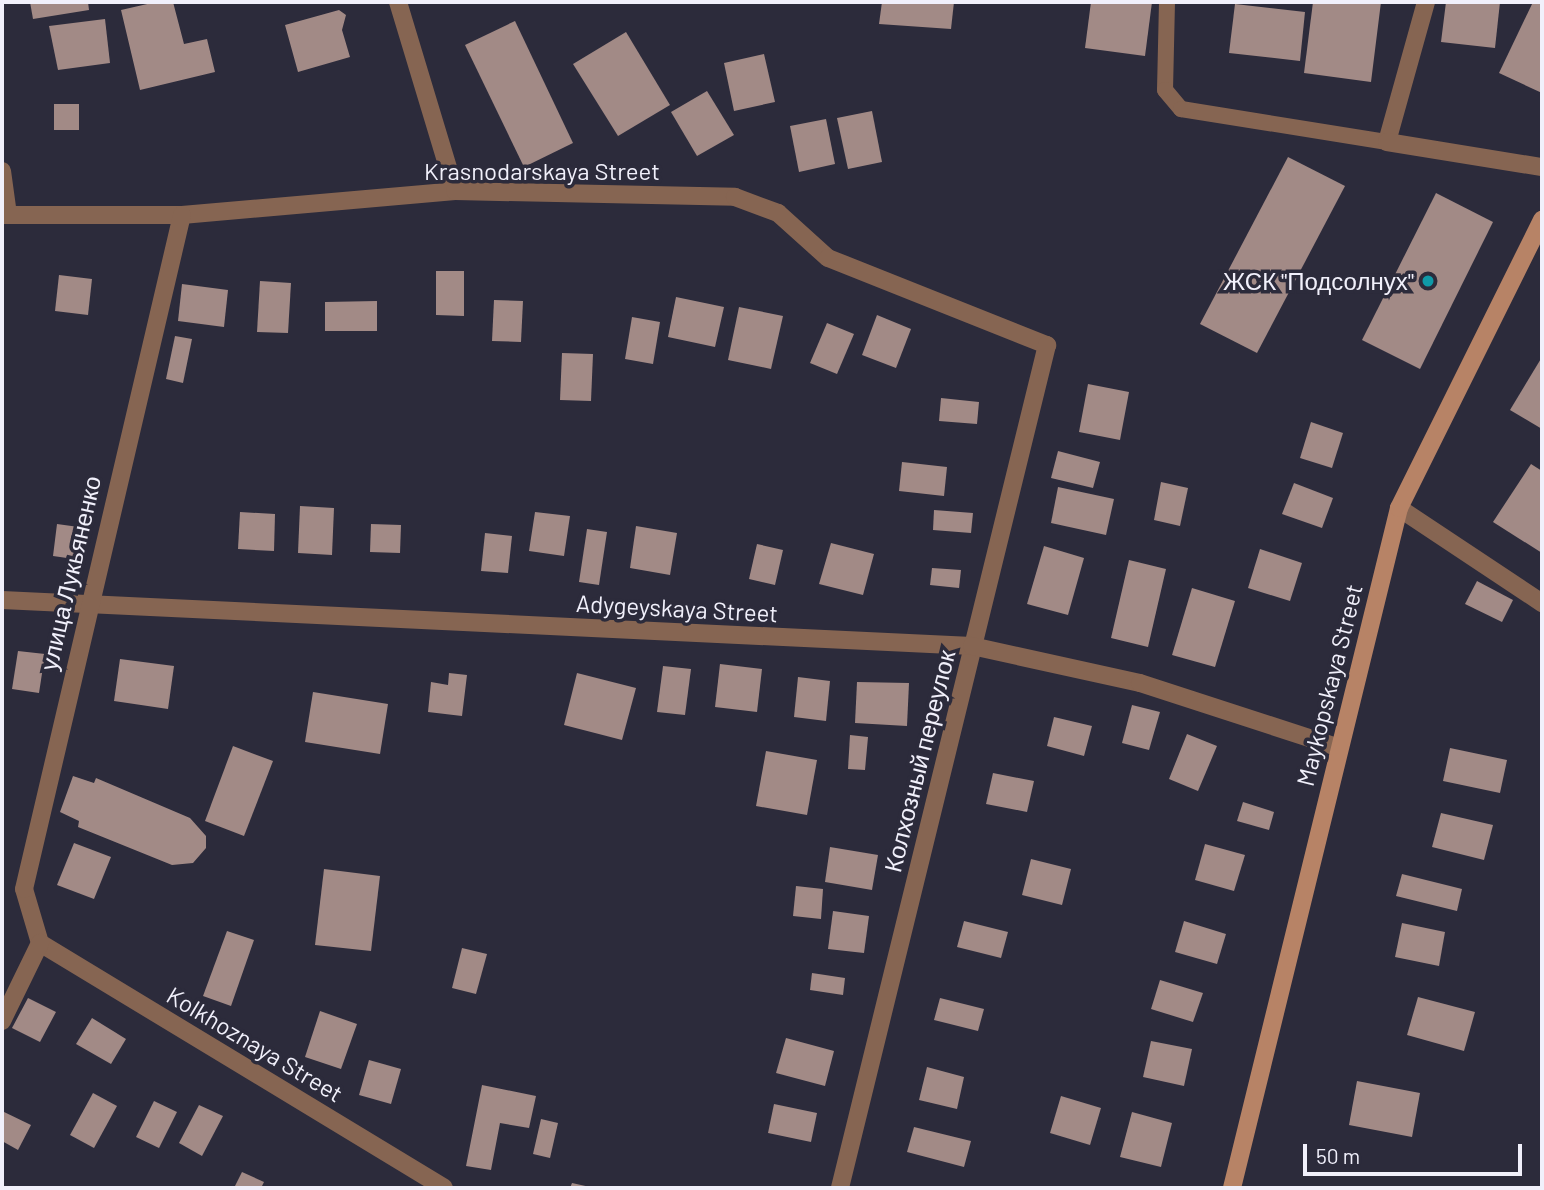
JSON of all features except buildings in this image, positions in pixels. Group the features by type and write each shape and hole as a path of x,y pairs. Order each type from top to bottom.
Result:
{"street":[{"path":"398,2 455,191"},
{"path":"1426,2 1387,142 1542,167"},
{"path":"2,171 5,215"},
{"name":"Krasnodarskaya Street","path":"5,215 182,215 455,191 735,197 778,213 828,258 1047,345"},
{"name":"улица Лукьяненко","path":"40,943 24,890 86,605 182,215"},
{"name":"Maykopskaya Street","path":"1232,1188 1337,747 1399,508 1542,220"},
{"name":"Колхозный переулок","path":"841,1188 1047,345"},
{"path":"1399,508 1542,603"},
{"name":"Adygeyskaya Street","path":"2,600 972,646 1140,683 1337,747"},
{"path":"2,1021 40,943"},
{"name":"Kolkhoznaya Street","path":"40,943 444,1188"}],"lane":[{"path":"1167,2 1165,90 1181,109 1387,142"}],"place":[{"name":"ЖСК \"Подсолнух\"","path":"1428,281"}]}
